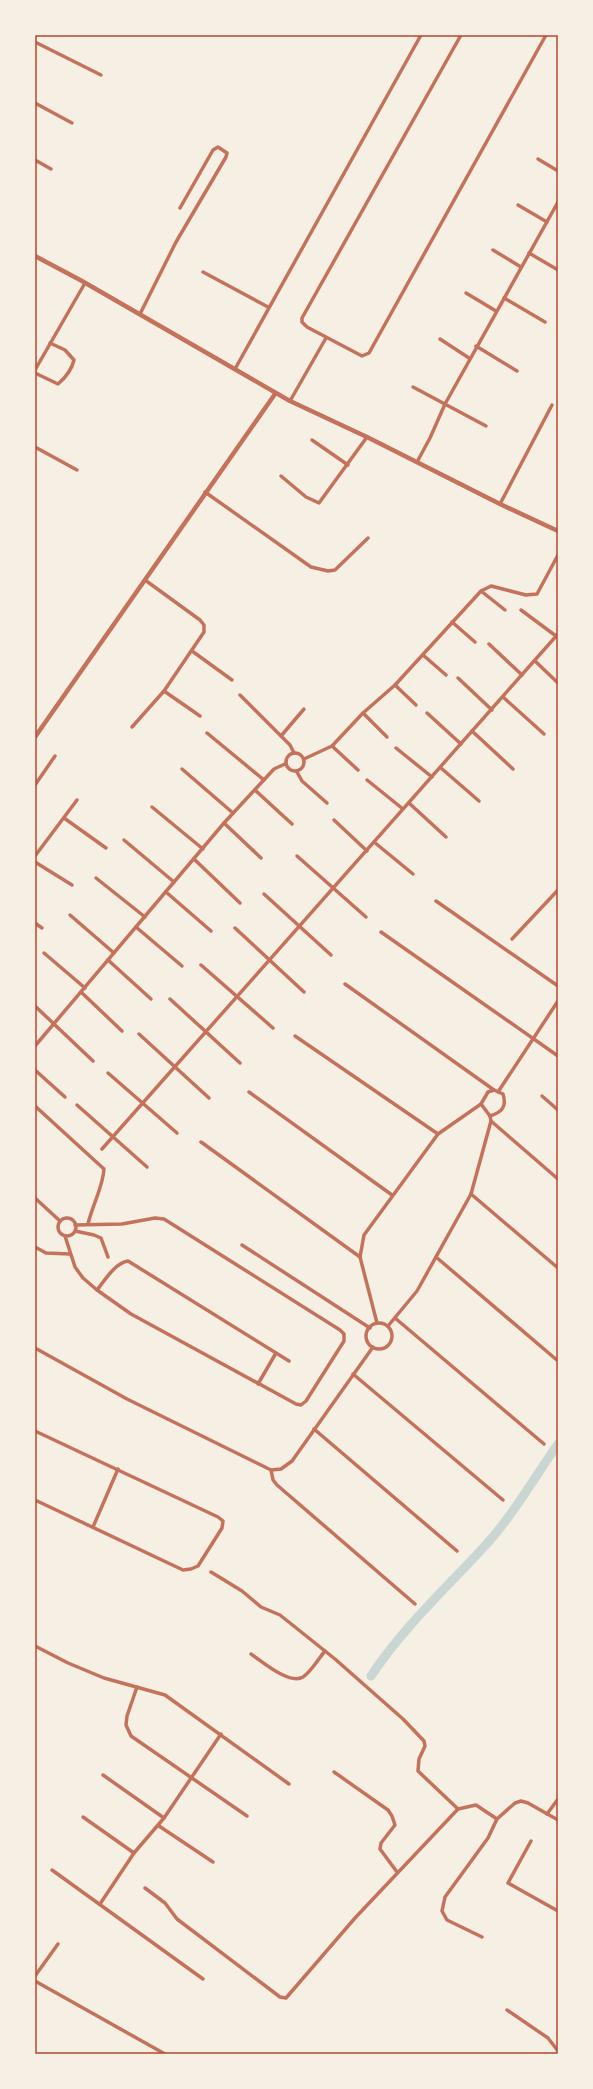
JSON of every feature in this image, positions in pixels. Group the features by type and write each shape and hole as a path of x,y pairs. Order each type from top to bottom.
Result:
{"street":[{"path":"235,369 268,307 421,35"},
{"path":"461,35 302,318 302,322 307,327 362,356 369,353 546,35"},
{"path":"35,42 101,75"},
{"path":"35,103 72,123"},
{"path":"140,314 176,242 226,157 226,152 218,147 214,150 180,208"},
{"path":"538,159 558,171"},
{"path":"35,160 50,169"},
{"path":"417,462 430,438 444,404 546,222 556,209 558,202"},
{"path":"518,205 546,222"},
{"path":"493,250 521,266"},
{"path":"529,253 558,270"},
{"path":"35,256 140,314 290,402 367,437 500,504 558,530"},
{"path":"203,272 268,307"},
{"path":"50,343 65,350 74,360 65,377 58,384 35,372 50,343 85,283"},
{"path":"466,293 496,311"},
{"path":"504,298 545,322"},
{"path":"290,402 326,338"},
{"path":"440,339 470,358"},
{"path":"476,346 516,371"},
{"path":"414,386 486,426"},
{"path":"35,738 275,394"},
{"path":"500,504 552,405"},
{"path":"281,476 306,497 319,503 367,437"},
{"path":"312,440 348,465"},
{"path":"35,447 77,470"},
{"path":"206,492 311,567 318,569 336,570 368,538"},
{"path":"304,759 332,746 395,685 481,591 491,586 526,595 537,594 558,554"},
{"path":"132,727 164,691 204,632 204,625 200,620 145,580"},
{"path":"481,591 505,610"},
{"path":"102,1149 441,768 557,635 521,610"},
{"path":"452,622 474,642"},
{"path":"489,644 522,675"},
{"path":"192,651 232,680"},
{"path":"423,655 446,675"},
{"path":"535,661 558,683"},
{"path":"458,678 492,710"},
{"path":"395,685 416,705"},
{"path":"164,691 200,716"},
{"path":"240,695 290,745 294,753"},
{"path":"502,697 544,734"},
{"path":"281,736 304,709"},
{"path":"427,713 461,744"},
{"path":"364,714 387,737"},
{"path":"472,731 513,769"},
{"path":"207,733 264,780"},
{"path":"332,746 358,770"},
{"path":"396,748 432,777"},
{"path":"304,759 300,754 294,753 286,758 285,764 288,769 297,772 302,781 327,803"},
{"path":"35,785 55,756"},
{"path":"297,772 302,768 304,759"},
{"path":"35,1046 233,813 274,769 285,764"},
{"path":"182,768 233,813"},
{"path":"441,768 479,801"},
{"path":"367,780 403,809"},
{"path":"255,790 292,824"},
{"path":"35,856 77,800"},
{"path":"409,803 446,837"},
{"path":"152,807 203,849"},
{"path":"64,818 106,848"},
{"path":"334,820 367,851"},
{"path":"224,824 261,858"},
{"path":"124,840 174,882"},
{"path":"374,842 413,874"},
{"path":"297,856 366,917"},
{"path":"194,859 240,903"},
{"path":"35,862 72,885"},
{"path":"96,878 144,917"},
{"path":"512,939 556,895 558,890"},
{"path":"166,892 211,932"},
{"path":"264,894 331,955"},
{"path":"436,901 558,986"},
{"path":"70,915 114,953"},
{"path":"35,923 42,928"},
{"path":"136,927 182,966"},
{"path":"235,928 304,992"},
{"path":"381,932 558,1056"},
{"path":"44,953 85,988"},
{"path":"108,960 151,1000"},
{"path":"201,965 273,1028"},
{"path":"345,984 494,1090 503,1094 505,1102 503,1109 490,1116"},
{"path":"81,992 122,1031"},
{"path":"170,999 240,1063"},
{"path":"498,1092 558,1001"},
{"path":"35,1006 93,1061"},
{"path":"139,1034 174,1068 209,1098"},
{"path":"295,1036 438,1134"},
{"path":"35,1070 65,1097"},
{"path":"108,1073 144,1102 177,1133"},
{"path":"377,1323 360,1257 364,1234 438,1134 481,1104 488,1092 494,1090"},
{"path":"249,1092 392,1195"},
{"path":"542,1096 558,1110"},
{"path":"388,1326 417,1291 471,1194 491,1121 490,1116 481,1104"},
{"path":"77,1105 114,1136 147,1167"},
{"path":"35,1106 104,1169 104,1177 91,1209 88,1224"},
{"path":"491,1121 558,1178"},
{"path":"201,1142 360,1257"},
{"path":"471,1194 558,1268"},
{"path":"35,1198 60,1221"},
{"path":"60,1221 69,1218 75,1225 75,1231"},
{"path":"60,1221 58,1230 66,1236 75,1267 83,1278 97,1290 131,1314 296,1404 301,1405 306,1401 344,1340 344,1334 164,1219 155,1218 122,1224 75,1225"},
{"path":"66,1236 75,1231 94,1234 101,1238 108,1257"},
{"path":"242,1245 370,1328"},
{"path":"35,1247 46,1253 70,1254"},
{"path":"436,1257 558,1361"},
{"path":"97,1290 116,1267 123,1262 128,1261 289,1361"},
{"path":"394,1318 544,1444"},
{"path":"377,1323 370,1328 366,1336 372,1347 384,1349 389,1345 392,1337 388,1326"},
{"path":"377,1323 388,1326"},
{"path":"35,1348 127,1399 271,1470 282,1469 292,1461 372,1347"},
{"path":"258,1384 276,1353"},
{"path":"353,1374 503,1500"},
{"path":"314,1429 458,1551"},
{"path":"35,1431 118,1469 218,1517 223,1521 222,1528 198,1566 191,1570 183,1570 35,1500"},
{"path":"94,1527 118,1469"},
{"path":"271,1470 273,1480 277,1485 415,1604"},
{"path":"211,1572 242,1591 261,1607 280,1616 325,1651 403,1719 424,1741 425,1746 419,1759 418,1771 458,1809"},
{"path":"35,1646 68,1663 104,1678 165,1695 289,1784"},
{"path":"251,1654 282,1675 298,1679 304,1676 325,1651"},
{"path":"137,1687 127,1716 126,1725 131,1736 247,1816"},
{"path":"100,1904 134,1853 159,1826 221,1734"},
{"path":"334,1772 388,1810 392,1816 394,1825 381,1843 380,1849 397,1872"},
{"path":"103,1775 164,1818"},
{"path":"547,1814 558,1799"},
{"path":"482,1937 447,1920 442,1911 445,1897 488,1838 498,1819 515,1803 521,1801 558,1820"},
{"path":"145,1888 165,1903 177,1919 283,1999 289,1996 397,1872 458,1809 476,1805 498,1819"},
{"path":"83,1817 134,1853"},
{"path":"159,1826 213,1862"},
{"path":"531,1841 508,1883 558,1911"},
{"path":"52,1870 203,1979"},
{"path":"35,1976 58,1944"},
{"path":"35,1981 165,2054"},
{"path":"508,2010 548,2038 558,2051"}],"waterway":[{"path":"371,1676 383,1658 410,1625 494,1536 558,1444"}]}
